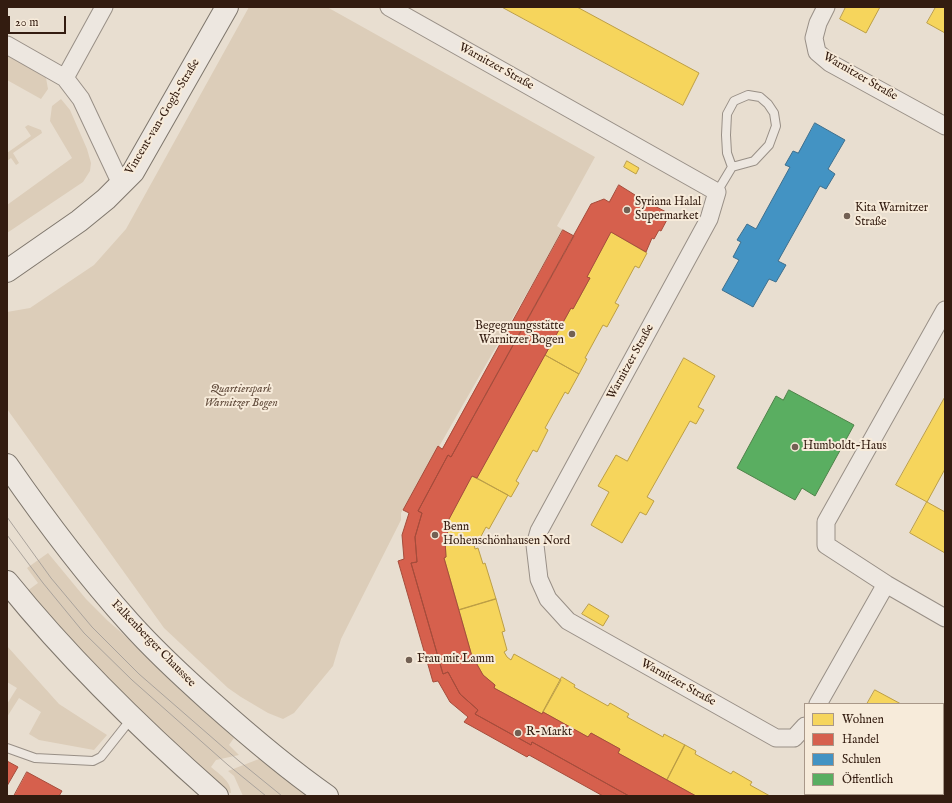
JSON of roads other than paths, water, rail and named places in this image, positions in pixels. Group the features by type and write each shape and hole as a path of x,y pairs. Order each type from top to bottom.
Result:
{"main road":[{"name":"Vincent-van-Gogh-Straße","path":"7,271 79,221 133,172 227,7"},
{"name":"Falkenberger Chaussee","path":"7,465 37,509 81,564 130,623 171,666 247,734 292,771 327,796"},
{"path":"7,582 84,669 132,718 217,796"}],"street":[{"path":"65,78 104,7"},
{"name":"Warnitzer Straße","path":"389,7 717,192 709,218 539,531 535,545 539,579 548,599 568,621 776,738 794,738 804,727"},
{"name":"Warnitzer Straße","path":"826,7 818,23 814,38 817,52 830,63 945,126"},
{"path":"7,45 65,78 81,99 121,184"},
{"path":"945,310 826,522 826,545 886,584 945,618"},
{"path":"819,703 886,584"}],"lane":[{"path":"717,192 732,167 754,161 769,145 776,126 774,113 768,104 760,98 748,96 734,102 727,114 727,153 732,167"},
{"path":"7,748 35,758 93,761 101,757 132,718"}],"tram line":[{"path":"7,517 51,578 92,627 139,674 239,761 282,796"},
{"path":"7,535 43,583 84,633 132,680 228,765 266,796"}],"place":[{"name":"Syriana Halal Supermarket","path":"627,210"},
{"name":"Kita Warnitzer Straße","path":"847,216"},
{"name":"Begegnungsstätte Warnitzer Bogen","path":"572,334"},
{"name":"Humboldt-Haus","path":"795,447"},
{"name":"Benn Hohenschönhausen Nord","path":"435,535"},
{"name":"Frau mit Lamm","path":"409,660"},
{"name":"R-Markt","path":"518,733"}],"park label":[{"name":"Quartierspark Warnitzer Bogen","path":"241,397"}]}
